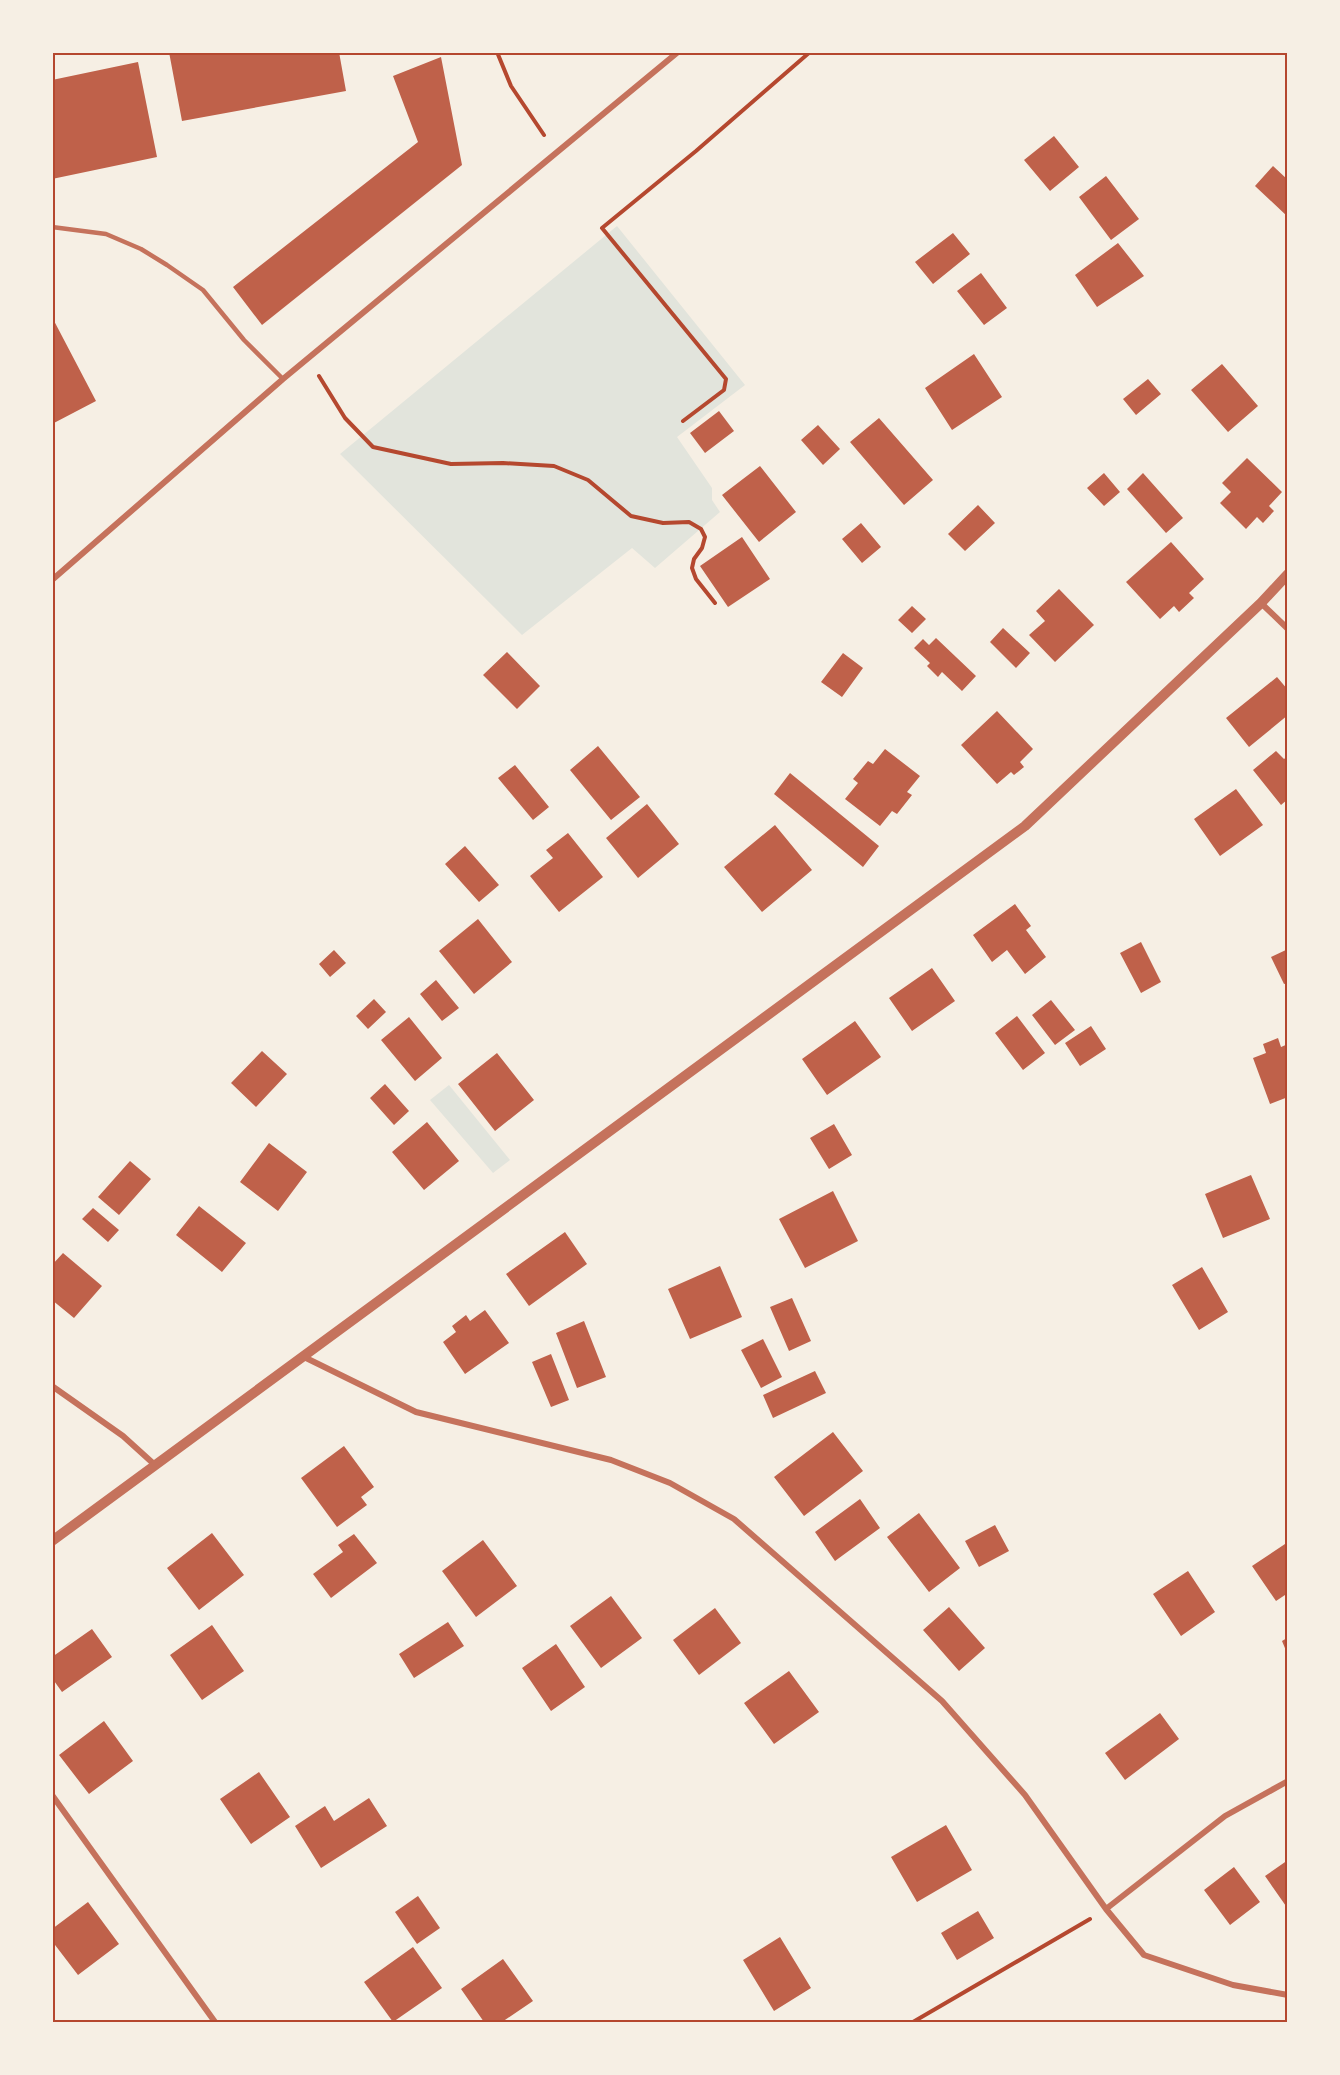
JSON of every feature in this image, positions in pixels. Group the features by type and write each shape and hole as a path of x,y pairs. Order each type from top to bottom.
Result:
{"street":[{"path":"52,580 283,379 678,52"},
{"path":"52,1541 1025,825 1261,603 1287,574"},
{"path":"1261,603 1287,629"},
{"path":"304,1357 416,1412 611,1460 670,1483 734,1519 942,1701 1025,1795 1106,1909 1146,1956 1233,1985 1287,1995"},
{"path":"52,1386 123,1436 155,1465"},
{"path":"1106,1909 1225,1816 1287,1781"},
{"path":"52,1795 216,2022"}],"lane":[{"path":"52,227 106,234 141,249 167,265 203,290 244,340 283,379"}],"path":[{"path":"497,52 512,86 557,154"},
{"path":"683,421 724,390 726,379 602,228 696,151 810,52"},
{"path":"308,359 345,418 372,447 451,464 503,463 554,466 588,480 631,516 663,523 689,522 701,529 705,537 692,568 696,579 715,603"},
{"path":"913,2022 1106,1909"}],"shaded area":[{"path":"617,226 745,385 677,437 712,488 712,500 720,512 655,568 632,548 522,635 340,454"},
{"path":"449,1085 510,1160 493,1173 430,1100"}],"building":[{"path":"169,52 339,52 346,91 182,121"},
{"path":"441,57 462,165 262,325 233,287 418,142 393,76"},
{"path":"138,62 157,157 52,179 52,80"},
{"path":"1054,136 1079,167 1050,191 1024,160"},
{"path":"1273,166 1288,180 1288,217 1255,186"},
{"path":"1106,176 1139,219 1111,240 1079,197"},
{"path":"953,233 970,254 933,284 915,262"},
{"path":"1118,243 1144,276 1097,307 1075,275"},
{"path":"981,273 1007,308 984,325 957,291"},
{"path":"52,317 96,401 52,424"},
{"path":"974,354 1002,397 952,430 925,388"},
{"path":"1222,364 1258,406 1228,432 1191,390"},
{"path":"1148,379 1161,394 1136,415 1123,399"},
{"path":"719,411 734,431 705,453 690,433"},
{"path":"879,418 933,480 904,505 850,442"},
{"path":"818,425 840,449 823,465 801,440"},
{"path":"1247,458 1282,492 1269,506 1274,511 1263,523 1257,517 1246,529 1220,503 1231,492 1222,483"},
{"path":"760,466 796,512 759,542 722,495"},
{"path":"1104,473 1120,492 1104,506 1087,488"},
{"path":"1143,473 1183,518 1166,533 1127,489"},
{"path":"978,505 995,523 965,551 948,534"},
{"path":"861,523 881,547 862,563 842,539"},
{"path":"742,537 770,579 728,607 700,566"},
{"path":"1171,542 1204,579 1189,593 1194,598 1179,612 1174,606 1160,619 1126,582"},
{"path":"1059,589 1094,625 1055,662 1029,635 1045,621 1036,611"},
{"path":"912,606 926,619 912,633 898,620"},
{"path":"1003,628 1030,653 1016,668 990,642"},
{"path":"936,638 976,676 962,691 942,672 938,677 927,666 930,663 914,648 923,639 929,645"},
{"path":"507,652 540,686 517,709 483,675"},
{"path":"843,653 863,668 842,697 821,682"},
{"path":"1277,677 1288,690 1288,715 1249,747 1226,718"},
{"path":"997,711 1033,749 1020,762 1024,767 1014,775 1011,772 997,784 961,745"},
{"path":"598,746 640,797 611,820 570,770"},
{"path":"885,749 920,776 907,792 912,795 897,814 892,811 880,826 845,799 858,783 853,779 868,761 873,764"},
{"path":"1276,751 1284,759 1288,756 1288,799 1281,805 1253,770"},
{"path":"515,765 549,807 533,820 498,778"},
{"path":"790,773 879,846 863,867 774,794"},
{"path":"1236,789 1263,825 1220,856 1194,819"},
{"path":"647,804 679,844 638,878 606,838"},
{"path":"775,825 812,870 762,912 724,867"},
{"path":"568,833 603,877 559,912 530,876 553,858 546,850"},
{"path":"465,846 499,885 479,902 445,864"},
{"path":"1015,904 1031,926 1026,930 1046,957 1025,974 1007,950 992,962 973,935"},
{"path":"478,919 512,962 474,994 439,951"},
{"path":"1141,942 1161,982 1141,993 1120,953"},
{"path":"1288,949 1288,983 1284,984 1271,957"},
{"path":"334,950 346,963 330,977 319,964"},
{"path":"932,968 955,1001 912,1031 889,998"},
{"path":"436,980 459,1008 442,1021 420,994"},
{"path":"374,999 386,1012 368,1029 356,1016"},
{"path":"1051,1000 1075,1030 1055,1045 1032,1015"},
{"path":"1017,1016 1045,1053 1023,1070 995,1033"},
{"path":"409,1017 442,1058 415,1081 381,1040"},
{"path":"855,1021 881,1057 827,1095 802,1059"},
{"path":"1091,1026 1106,1049 1080,1066 1065,1043"},
{"path":"1278,1038 1281,1047 1288,1044 1288,1097 1270,1104 1253,1058 1266,1053 1263,1044"},
{"path":"262,1051 287,1074 256,1107 231,1083"},
{"path":"497,1053 534,1100 495,1131 458,1084"},
{"path":"385,1084 409,1111 394,1125 370,1098"},
{"path":"427,1122 459,1161 424,1190 392,1152"},
{"path":"834,1124 852,1155 829,1169 810,1138"},
{"path":"269,1143 307,1172 278,1211 240,1182"},
{"path":"130,1161 151,1179 119,1215 98,1197"},
{"path":"1251,1175 1270,1219 1223,1238 1205,1194"},
{"path":"833,1191 858,1241 805,1268 779,1219"},
{"path":"199,1206 246,1243 222,1272 176,1235"},
{"path":"93,1208 119,1230 108,1242 82,1219"},
{"path":"565,1232 587,1264 529,1306 506,1274"},
{"path":"63,1253 102,1286 74,1318 52,1300 52,1265"},
{"path":"720,1266 742,1317 690,1339 668,1289"},
{"path":"1202,1267 1228,1312 1199,1330 1172,1285"},
{"path":"792,1298 811,1341 789,1351 770,1307"},
{"path":"485,1310 509,1343 465,1374 443,1342 456,1332 452,1326 466,1315 470,1321"},
{"path":"584,1321 606,1377 577,1388 556,1333"},
{"path":"763,1339 782,1377 761,1388 741,1350"},
{"path":"551,1354 569,1400 551,1407 532,1362"},
{"path":"815,1371 826,1393 773,1418 763,1395"},
{"path":"833,1432 863,1471 804,1516 774,1477"},
{"path":"344,1446 374,1487 361,1497 367,1505 337,1527 301,1478"},
{"path":"860,1499 880,1528 835,1561 815,1532"},
{"path":"919,1513 960,1568 929,1592 887,1537"},
{"path":"995,1525 1009,1551 979,1567 965,1541"},
{"path":"212,1533 244,1575 199,1610 167,1568"},
{"path":"354,1534 377,1563 331,1598 313,1574 343,1552 338,1545"},
{"path":"483,1540 517,1586 476,1617 442,1571"},
{"path":"1288,1542 1288,1593 1276,1601 1252,1566"},
{"path":"1188,1571 1215,1612 1181,1636 1153,1594"},
{"path":"611,1596 642,1638 601,1668 570,1626"},
{"path":"949,1607 985,1648 959,1671 923,1630"},
{"path":"715,1608 741,1643 699,1675 673,1640"},
{"path":"448,1622 464,1646 414,1678 399,1654"},
{"path":"212,1625 244,1671 202,1700 170,1655"},
{"path":"92,1629 112,1657 62,1692 52,1678 52,1657"},
{"path":"1287,1638 1287,1653 1282,1641"},
{"path":"556,1644 585,1687 551,1711 522,1668"},
{"path":"789,1671 819,1712 774,1744 744,1703"},
{"path":"1160,1713 1179,1739 1125,1780 1105,1753"},
{"path":"104,1721 133,1761 89,1794 59,1755"},
{"path":"259,1772 290,1817 251,1844 220,1799"},
{"path":"369,1798 387,1826 321,1868 295,1826 325,1806 334,1821"},
{"path":"946,1825 972,1870 917,1902 891,1857"},
{"path":"1288,1860 1288,1909 1265,1876"},
{"path":"1234,1867 1260,1902 1230,1925 1204,1890"},
{"path":"418,1896 440,1928 417,1944 395,1912"},
{"path":"88,1902 119,1944 78,1975 52,1941 52,1929"},
{"path":"978,1911 994,1938 957,1960 941,1933"},
{"path":"780,1937 811,1988 774,2011 743,1960"},
{"path":"413,1947 442,1988 393,2022 364,1982"},
{"path":"503,1959 533,2001 502,2022 484,2022 461,1989"}]}
